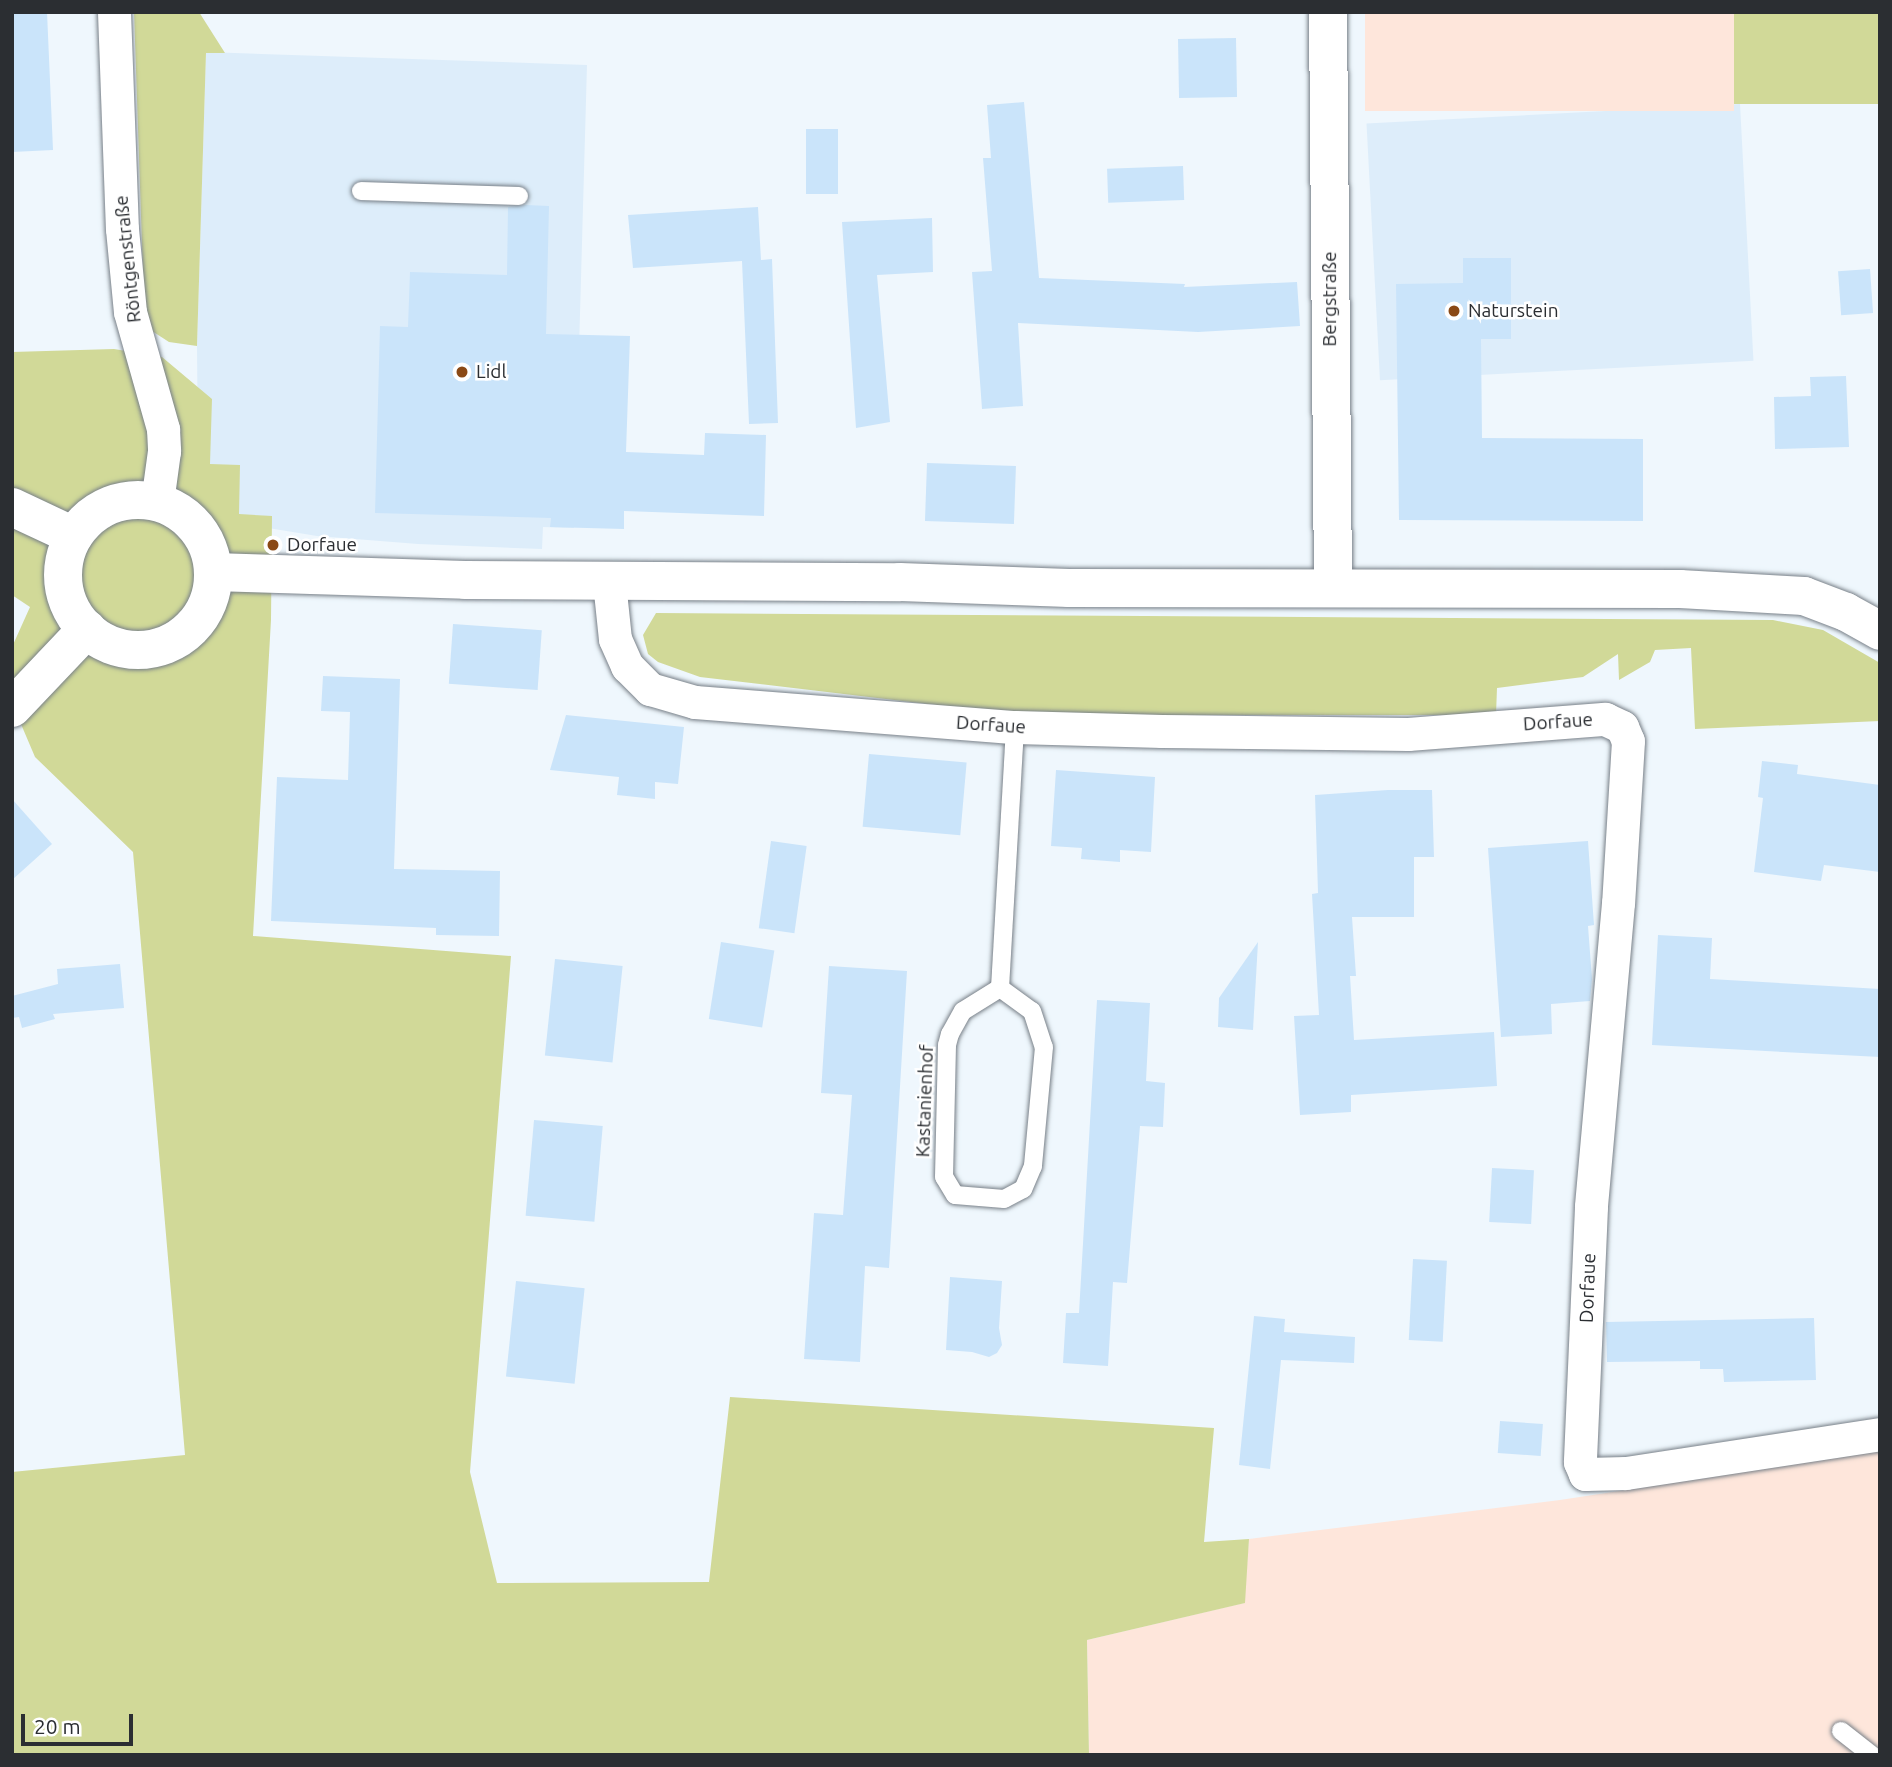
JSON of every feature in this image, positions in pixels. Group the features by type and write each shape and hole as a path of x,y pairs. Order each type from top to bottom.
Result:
{"street":[{"name":"Röntgenstraße","path":"114,12 123,249 130,312 163,429 164,451 157,502"},
{"name":"Bergstraße","path":"1328,12 1333,587"},
{"path":"133,500 157,502 185,516 197,528 211,556 214,572 209,603 192,629 165,646 133,650 117,647 95,637 71,608 63,579 64,564 74,536 84,523 110,505 133,500"},
{"path":"12,508 74,536"},
{"path":"214,572 609,582 900,582 1069,588 1581,587 1778,593 1804,596 1846,612 1880,631"},
{"name":"Dorfaue","path":"609,582 615,639 627,666 650,689 718,704 1015,727 1408,734 1605,719 1622,727 1628,741 1618,903 1591,1207 1580,1462 1585,1474 1626,1473 1880,1434"},
{"path":"12,708 87,629"}],"lane":[{"path":"360,191 519,196"},
{"path":"1000,989 1015,727"},
{"name":"Kastanienhof","path":"1000,989 1032,1011 1044,1047 1033,1166 1023,1188 1004,1199 955,1195 944,1177 947,1045 963,1011 1000,989"},
{"path":"1841,1731 1872,1755"}],"shaded area":[{"path":"1365,12 1734,12 1734,111 1365,111"},
{"path":"206,52 587,65 574,528 543,527 542,549 418,544 317,536 262,527 239,518 198,464 197,346"},
{"path":"1740,104 1753,361 1380,380 1367,124"},
{"path":"1880,1451 1880,1755 1089,1755 1087,1640 1244,1603 1249,1539 1560,1500"}],"green space":[{"path":"134,12 199,12 225,53 206,53 197,346 169,342 152,331 144,303"},
{"path":"1734,12 1880,12 1880,104 1734,104"},
{"path":"114,349 162,357 212,399 210,464 240,465 239,514 272,516 271,620 253,936 511,956 470,1472 497,1583 709,1582 730,1397 1214,1428 1204,1542 1249,1539 1245,1603 1087,1640 1089,1755 12,1755 12,1472 185,1455 133,852 35,757 12,703 12,647 30,607 12,595 12,352"},
{"path":"656,613 1773,620 1823,630 1880,663 1880,721 1695,729 1691,648 1655,650 1650,662 1619,680 1618,654 1583,677 1497,688 1496,715 1020,715 700,677 658,662 648,654 643,635"}],"building":[{"path":"12,12 47,12 53,150 12,152"},
{"path":"1236,38 1237,97 1179,98 1178,39"},
{"path":"1024,102 1039,278 1185,284 1184,287 1297,282 1300,326 1198,332 1018,323 1023,406 982,409 972,272 992,271 983,158 991,158 987,105"},
{"path":"806,129 838,129 838,194 806,194"},
{"path":"1183,166 1184,200 1108,203 1107,169"},
{"name":"Lidl","path":"549,206 546,334 630,336 626,452 704,455 705,433 766,435 764,516 624,511 624,529 550,527 551,518 375,513 380,326 408,327 410,272 507,275 508,207"},
{"path":"758,207 761,260 772,259 778,423 749,424 742,261 633,268 628,215"},
{"path":"932,218 933,272 877,275 890,422 856,428 842,222"},
{"path":"1463,258 1511,258 1511,339 1481,339 1482,438 1643,439 1643,521 1399,520 1396,284 1463,283"},
{"path":"1870,269 1873,313 1841,315 1838,271"},
{"path":"1846,376 1849,447 1775,449 1774,397 1811,396 1810,377"},
{"path":"927,463 1016,466 1014,524 925,521"},
{"path":"453,624 542,630 538,690 449,684"},
{"path":"323,676 400,679 394,869 500,871 499,936 436,935 436,928 271,921 277,777 348,780 350,712 321,711"},
{"path":"566,715 684,727 678,784 655,782 655,799 617,795 619,777 550,770"},
{"path":"869,754 967,763 960,835 863,827"},
{"path":"1762,761 1798,765 1797,774 1880,785 1880,872 1824,865 1821,881 1754,872 1763,798 1758,797"},
{"path":"1056,770 1155,777 1151,852 1120,850 1120,862 1081,859 1082,848 1051,846"},
{"path":"1432,790 1434,857 1414,857 1414,917 1352,917 1356,976 1350,976 1354,1040 1494,1032 1497,1086 1351,1095 1351,1112 1300,1115 1294,1016 1319,1015 1312,894 1318,893 1315,795"},
{"path":"12,799 52,844 12,880"},
{"path":"771,841 807,846 794,933 759,928"},
{"path":"1588,841 1594,925 1588,926 1592,979 1590,1001 1551,1004 1552,1034 1501,1037 1488,848"},
{"path":"1658,935 1712,938 1710,979 1880,989 1880,1057 1652,1045"},
{"path":"721,942 774,950 762,1027 709,1019"},
{"path":"1258,942 1253,1030 1218,1027 1219,998"},
{"path":"555,959 623,966 612,1063 545,1055"},
{"path":"120,964 124,1008 53,1014 55,1019 22,1028 19,1017 12,1018 12,996 58,984 57,969"},
{"path":"829,966 907,971 889,1268 865,1266 860,1362 804,1359 814,1213 843,1215 852,1095 821,1093"},
{"path":"1097,1000 1150,1003 1146,1081 1165,1083 1163,1127 1140,1126 1127,1283 1113,1282 1108,1366 1063,1363 1066,1313 1079,1313"},
{"path":"534,1120 603,1126 594,1222 526,1216"},
{"path":"1492,1168 1534,1170 1531,1224 1489,1222"},
{"path":"1413,1259 1447,1261 1443,1342 1409,1340"},
{"path":"950,1277 1002,1281 999,1328 1002,1345 997,1353 989,1357 972,1352 946,1350"},
{"path":"516,1281 585,1288 575,1384 506,1376"},
{"path":"1254,1316 1285,1319 1284,1332 1355,1337 1354,1363 1281,1360 1270,1469 1239,1465"},
{"path":"1814,1318 1816,1380 1724,1382 1723,1369 1700,1369 1700,1361 1607,1362 1606,1322"},
{"path":"1500,1421 1543,1424 1541,1456 1498,1453"}],"place":[{"name":"Naturstein","path":"1454,311"},
{"name":"Lidl","path":"462,372"},
{"name":"Dorfaue","path":"273,545"}]}
